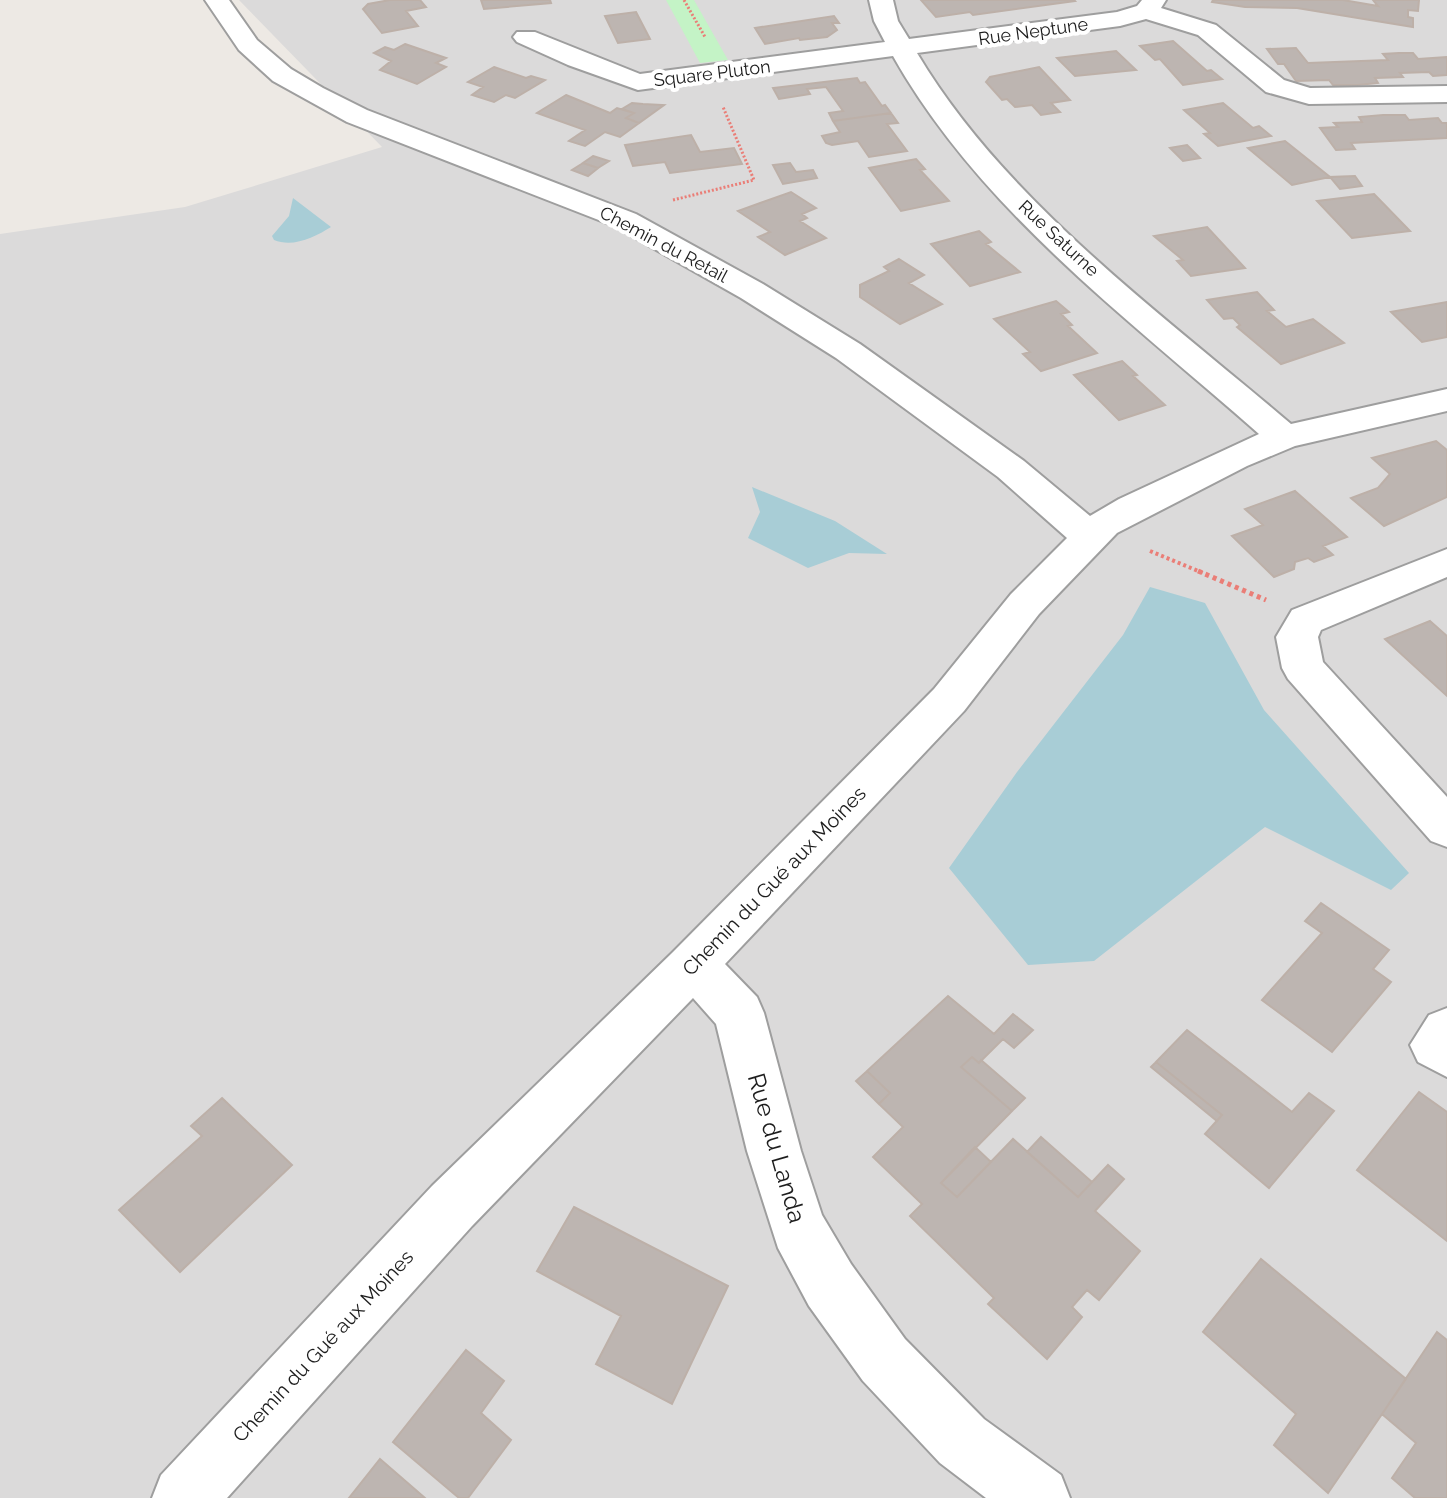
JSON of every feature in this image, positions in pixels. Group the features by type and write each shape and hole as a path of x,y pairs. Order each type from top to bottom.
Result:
{"street":[{"name":"Chemin du Retail","path":"217,0 248,45 282,75 357,116 625,220 752,291 848,351 1097,531"},
{"name":"Rue Saturne","path":"881,0 886,21 905,49 916,73 974,151 1045,229 1284,437"},
{"name":"Rue Neptune","path":"905,49 1120,19 1150,6"},
{"path":"1150,6 1207,30 1275,86 1287,91 1309,96 1447,94"},
{"name":"Square Pluton","path":"526,37 638,82 905,49"},
{"name":"Chemin du Gué aux Moines","path":"184,1498 452,1206 691,967 949,700 1025,604 1097,531 1221,464 1284,437 1447,400"},
{"path":"1447,562 1306,620 1297,637 1303,668 1447,828"},
{"name":"Rue du Landa","path":"691,967 714,985 739,1013 774,1151 798,1228 830,1285 884,1360 962,1441 1038,1498"},
{"path":"1447,1031 1436,1045 1447,1053"}],"path":[{"path":"625,220 662,203 754,180 709,73"},
{"path":"1097,531 1306,620"}],"shaded area":[{"path":"239,0 1447,0 1447,1498 0,1498 0,234 185,207 382,147"}],"green space":[{"path":"666,0 694,0 728,60 700,63"}],"water":[{"path":"293,198 331,227 296,242 274,240 272,236 289,216"},
{"path":"752,487 835,521 887,554 849,553 808,568 748,538 760,512"},
{"path":"1150,587 1205,603 1264,710 1409,873 1391,890 1265,827 1094,961 1028,965 949,868 1017,772 1123,635"}],"building":[{"path":"420,0 426,7 406,11 418,26 382,33 363,9 368,4"},
{"path":"481,0 550,0 551,3 484,9"},
{"path":"921,0 1074,0 1075,1 936,17"},
{"path":"1213,0 1343,0 1378,6 1373,0 1419,0 1418,11 1408,10 1408,17 1413,18 1413,27 1297,8 1245,7"},
{"path":"636,12 650,39 618,43 605,16"},
{"path":"834,16 839,23 832,23 837,30 827,37 765,44 755,28"},
{"path":"1173,41 1207,71 1211,70 1222,79 1183,85 1160,59 1155,60 1140,46"},
{"path":"405,44 446,58 436,63 446,67 417,84 380,70 391,61 374,53 385,47 394,50"},
{"path":"1296,48 1308,63 1388,60 1383,54 1399,53 1413,53 1418,59 1447,57 1447,75 1400,73 1403,77 1375,78 1378,83 1358,85 1333,85 1329,80 1296,81 1284,64 1278,64 1267,49"},
{"path":"1116,51 1136,70 1075,76 1057,58"},
{"path":"494,67 526,78 531,76 545,80 515,98 506,95 494,102 472,95 483,87 468,82"},
{"path":"1039,67 1070,100 1051,103 1060,112 1041,115 1032,105 1015,107 1007,99 1002,100 986,82 990,77"},
{"path":"857,78 860,83 865,82 891,113 833,121 829,113 843,111 826,87 807,89 810,94 779,99 773,88"},
{"path":"566,95 610,113 617,108 634,113 626,118 639,123 620,137 605,132 585,146 569,141 585,130 537,113"},
{"path":"632,103 664,105 639,123 626,118 634,113 622,109"},
{"path":"1223,103 1253,128 1259,126 1271,136 1218,146 1204,134 1210,133 1184,110"},
{"path":"891,113 898,123 887,124 907,151 869,157 858,141 832,145 826,143 822,136 840,132 833,121"},
{"path":"1405,115 1409,120 1438,118 1442,123 1447,123 1447,138 1351,143 1355,149 1336,150 1320,128 1338,127 1334,123 1362,122 1359,117"},
{"path":"691,135 700,152 734,148 742,164 670,173 665,162 633,166 625,145"},
{"path":"1285,141 1330,177 1292,185 1248,148"},
{"path":"1187,145 1200,158 1183,161 1170,148"},
{"path":"593,156 609,161 598,168 583,163"},
{"path":"916,159 925,169 920,170 949,201 901,211 869,168"},
{"path":"583,163 598,168 588,176 572,170"},
{"path":"790,163 796,172 813,170 817,178 783,184 773,165"},
{"path":"1355,176 1362,186 1340,189 1330,177"},
{"path":"791,192 816,208 802,214 807,218 800,221 826,238 785,255 758,237 770,232 738,211"},
{"path":"1374,194 1410,231 1352,238 1317,201"},
{"path":"1207,227 1245,268 1191,276 1177,261 1183,260 1154,236"},
{"path":"979,231 991,242 986,244 1020,272 970,286 931,244"},
{"path":"899,259 924,275 909,283 942,304 900,324 860,297 860,285 889,271 884,267"},
{"path":"1257,292 1274,310 1267,311 1286,327 1313,319 1344,343 1281,364 1237,327 1240,325 1233,318 1224,319 1207,300"},
{"path":"1056,301 1069,312 1061,314 1072,325 1068,326 1097,353 1041,371 1023,354 1030,352 994,319"},
{"path":"1447,302 1447,337 1422,342 1391,312"},
{"path":"1122,361 1137,375 1133,376 1165,405 1119,420 1074,375"},
{"path":"1436,441 1447,450 1447,497 1384,526 1351,498 1378,488 1390,474 1372,458"},
{"path":"1295,491 1347,537 1323,546 1333,555 1314,562 1308,558 1295,562 1294,569 1274,577 1232,536 1263,525 1245,509"},
{"path":"1430,621 1447,636 1447,696 1385,639"},
{"path":"1321,903 1389,950 1373,969 1391,982 1332,1052 1262,1000 1322,933 1305,921"},
{"path":"948,996 994,1034 1013,1014 1033,1030 1014,1048 1003,1039 979,1063 972,1057 961,1067 1012,1111 941,1183 957,1197 1013,1139 1078,1197 1108,1165 1124,1179 1095,1211 1140,1251 1099,1300 1087,1290 1072,1307 1082,1317 1047,1359 988,1304 994,1298 910,1216 922,1204 873,1157 903,1127 879,1104 890,1093 867,1071"},
{"path":"1187,1030 1292,1112 1309,1093 1334,1111 1269,1188 1205,1134 1222,1115 1156,1062"},
{"path":"972,1057 979,1063 981,1060 1025,1098 1012,1111 961,1067"},
{"path":"1156,1062 1222,1115 1217,1121 1151,1067"},
{"path":"867,1071 890,1093 879,1104 856,1081"},
{"path":"1419,1092 1447,1112 1447,1241 1357,1170"},
{"path":"222,1098 292,1165 180,1272 119,1210 202,1136 191,1126"},
{"path":"1041,1137 1092,1182 1078,1197 1027,1152"},
{"path":"975,1147 991,1162 957,1197 941,1183"},
{"path":"574,1207 728,1286 672,1404 596,1364 621,1316 537,1271"},
{"path":"1261,1259 1406,1379 1328,1493 1274,1445 1296,1414 1203,1332"},
{"path":"1437,1332 1447,1340 1447,1498 1415,1498 1392,1478 1416,1443 1382,1414"},
{"path":"466,1350 504,1381 481,1413 511,1440 468,1498 459,1498 393,1442"},
{"path":"380,1459 425,1498 349,1498"}]}
